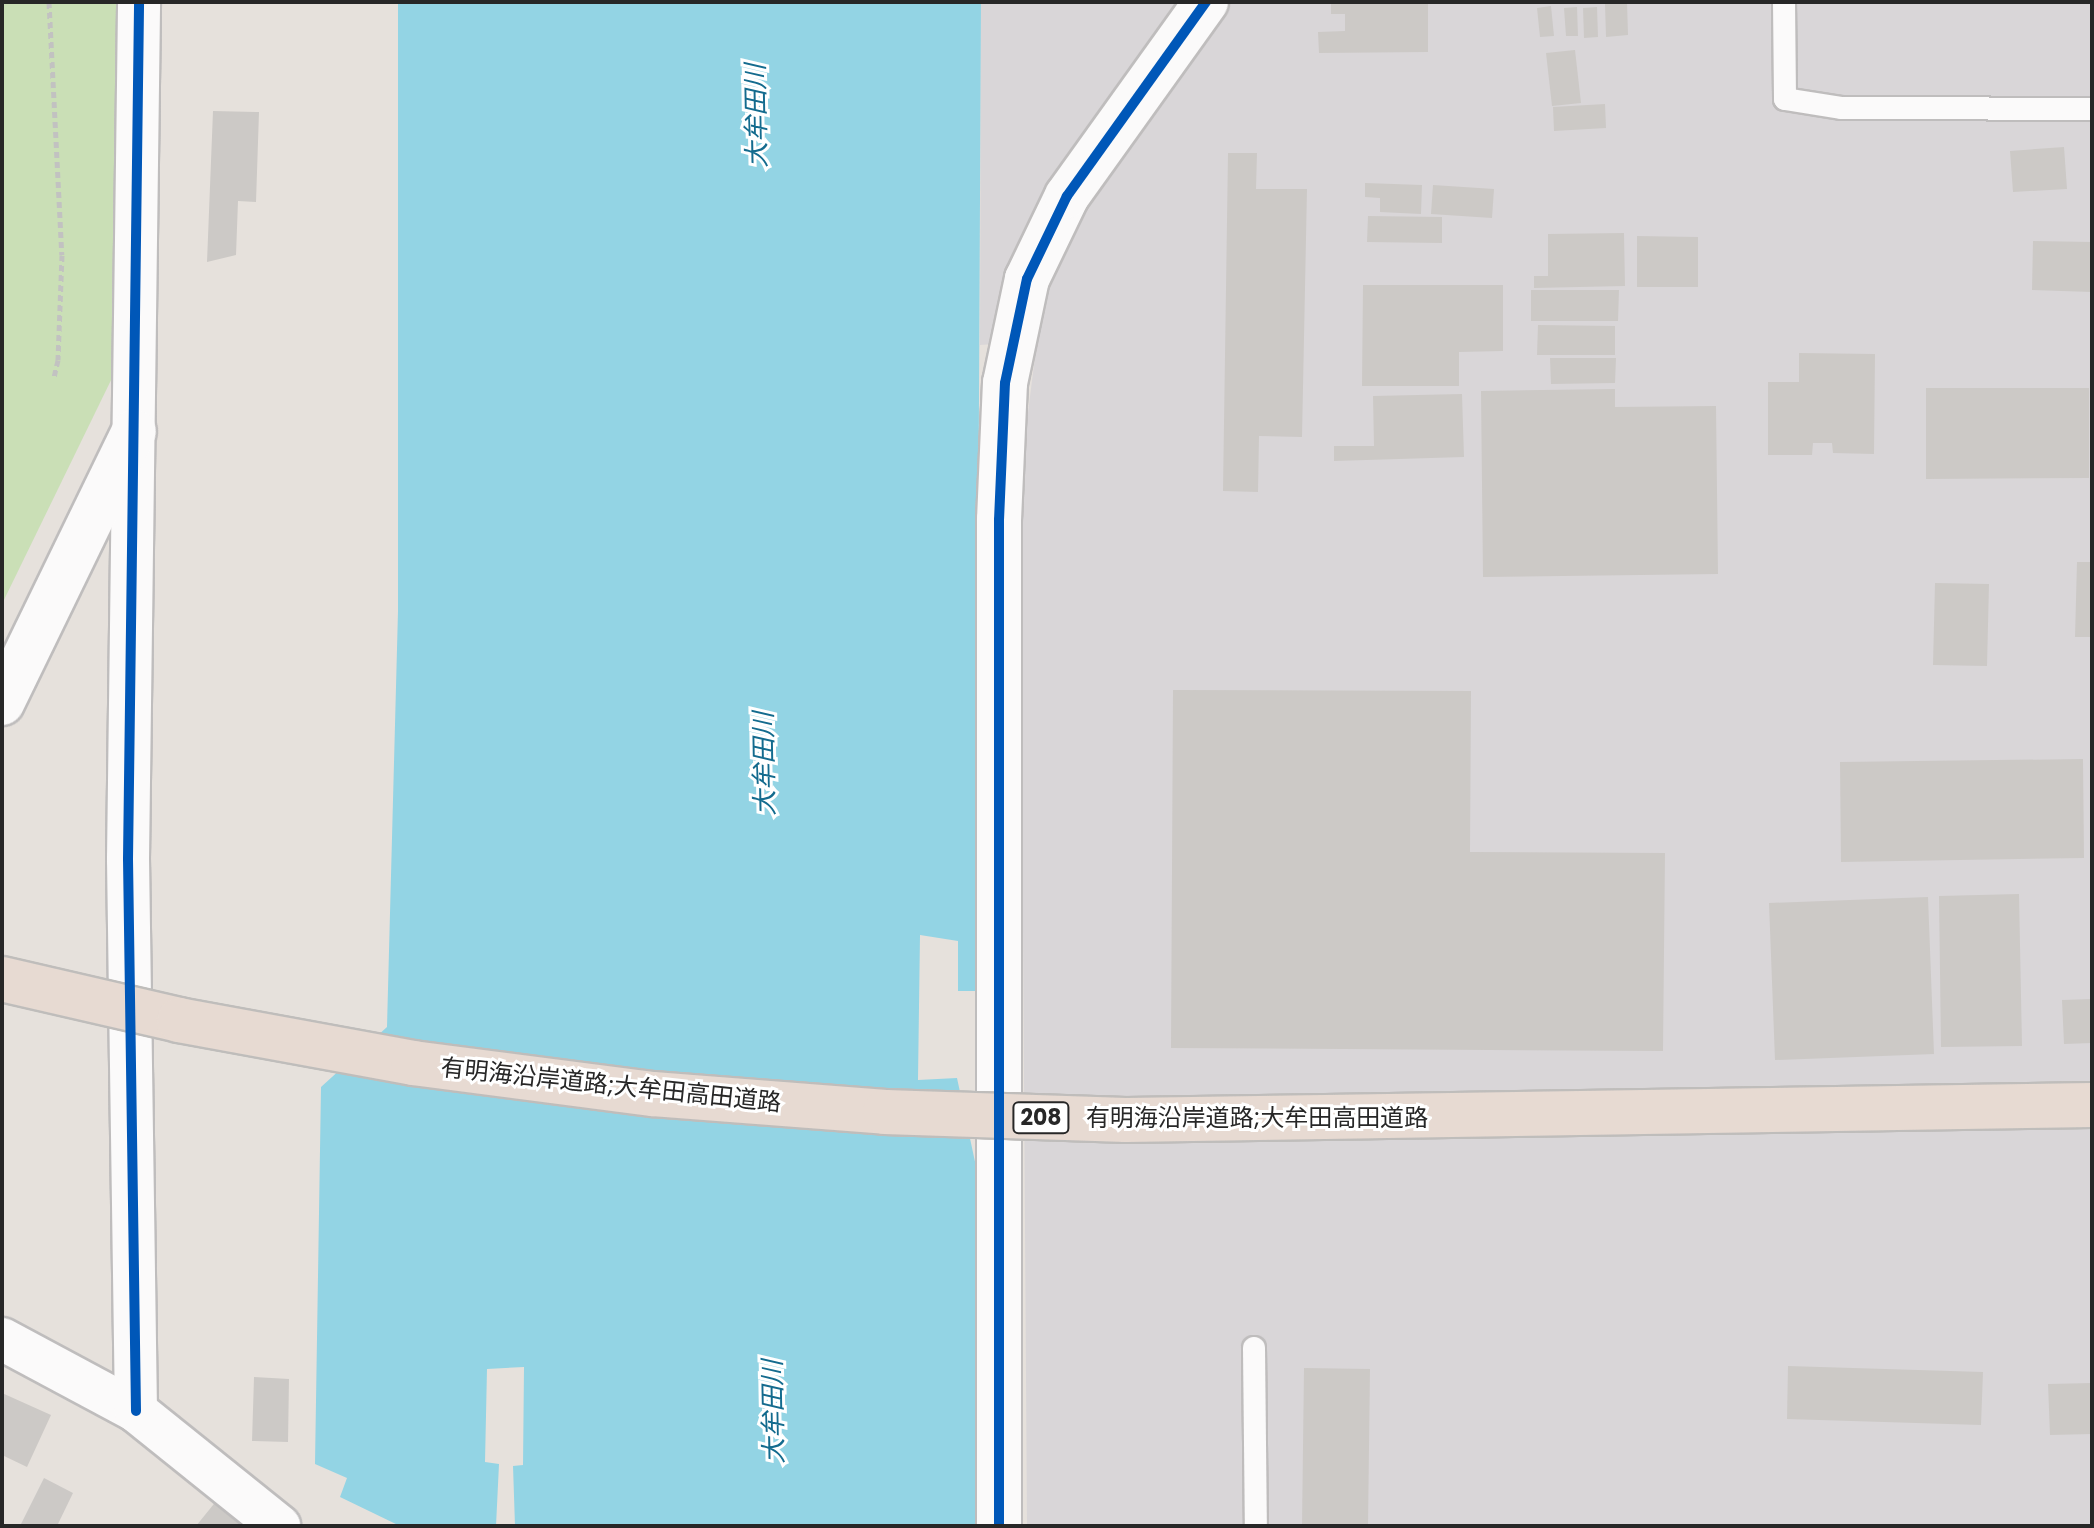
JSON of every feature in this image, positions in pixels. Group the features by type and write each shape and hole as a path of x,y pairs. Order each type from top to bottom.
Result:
{"highway":[{"name":"有明海沿岸道路;大牟田高田道路","path":"2,979 179,1020 413,1063 653,1094 885,1112 1126,1120 2092,1105"}],"street":[{"path":"136,1411 128,859 139,2"},
{"path":"999,1526 999,520 1005,383 1027,279 1067,196 1206,2"},
{"path":"2,703 134,431"},
{"path":"2,1339 136,1411 279,1526"}],"lane":[{"path":"1784,2 1785,99 1842,108 2092,109"},
{"path":"1254,1348 1256,1526"}],"path":[{"path":"49,2 62,255 58,360 54,378"}],"shaded area":[{"path":"981,2 2092,2 2092,1526 1027,1526 1020,476 1037,341 980,345"}],"green space":[{"path":"2,2 118,2 115,372 2,604"}],"water":[{"name":"大牟田川","path":"398,2 981,2 976,991 958,991 958,941 920,935 918,1080 957,1078 977,1171 977,1526 515,1526 513,1466 523,1465 524,1367 487,1369 485,1462 499,1464 496,1526 400,1526 340,1497 347,1478 315,1464 321,1087 387,1027 398,611"}],"building":[{"path":"1331,2 1428,2 1428,52 1319,53 1318,32 1345,31 1345,14 1331,14"},
{"path":"1627,3 1628,35 1606,37 1605,4"},
{"path":"1551,6 1554,36 1540,37 1537,8"},
{"path":"1577,7 1578,36 1566,36 1564,8"},
{"path":"1597,7 1598,37 1584,38 1583,8"},
{"path":"1575,50 1581,103 1552,106 1546,53"},
{"path":"1605,104 1606,128 1554,131 1553,107"},
{"path":"213,111 259,112 256,202 238,201 236,255 207,262"},
{"path":"2064,147 2067,189 2013,192 2010,151"},
{"path":"1228,153 1257,153 1256,189 1307,189 1302,437 1259,436 1258,492 1223,491"},
{"path":"1365,183 1422,185 1421,214 1380,212 1380,198 1365,197"},
{"path":"1433,185 1494,189 1492,218 1431,214"},
{"path":"1368,216 1442,217 1442,243 1367,242"},
{"path":"1624,233 1625,286 1534,288 1534,276 1548,276 1548,234"},
{"path":"1637,236 1698,237 1698,287 1637,287"},
{"path":"2033,241 2092,242 2092,292 2032,290"},
{"path":"1363,285 1503,285 1503,351 1459,352 1459,386 1362,386"},
{"path":"1531,290 1619,290 1618,321 1531,321"},
{"path":"1538,325 1615,326 1615,355 1537,355"},
{"path":"1799,353 1875,354 1874,454 1833,453 1832,443 1813,443 1812,455 1768,455 1768,382 1799,382"},
{"path":"1550,358 1616,358 1615,383 1551,384"},
{"path":"1926,388 2089,388 2089,478 1926,479"},
{"path":"1615,389 1615,407 1716,406 1718,574 1483,577 1481,391"},
{"path":"1462,394 1464,457 1334,461 1334,446 1374,446 1373,396"},
{"path":"2077,562 2092,562 2092,637 2075,637"},
{"path":"1935,583 1989,584 1987,666 1933,665"},
{"path":"1173,690 1471,691 1470,852 1665,853 1663,1051 1171,1048"},
{"path":"2083,759 2084,858 1841,862 1840,762"},
{"path":"2019,894 2022,1046 1941,1047 1939,896"},
{"path":"1928,897 1934,1054 1775,1060 1769,903"},
{"path":"2092,999 2092,1043 2064,1044 2062,1000"},
{"path":"1788,1366 1983,1372 1981,1425 1787,1419"},
{"path":"1304,1368 1370,1369 1368,1526 1302,1526"},
{"path":"254,1377 289,1379 288,1442 252,1441"},
{"path":"2092,1383 2092,1434 2050,1435 2048,1384"},
{"path":"2,1393 51,1415 27,1467 2,1455"},
{"path":"44,1478 73,1493 57,1526 20,1526"},
{"path":"222,1494 260,1526 196,1526"}],"cycle path":[{"path":"136,1411 128,859 139,2"},
{"path":"999,1526 999,520 1005,383 1027,279 1067,196 1206,2"}]}
